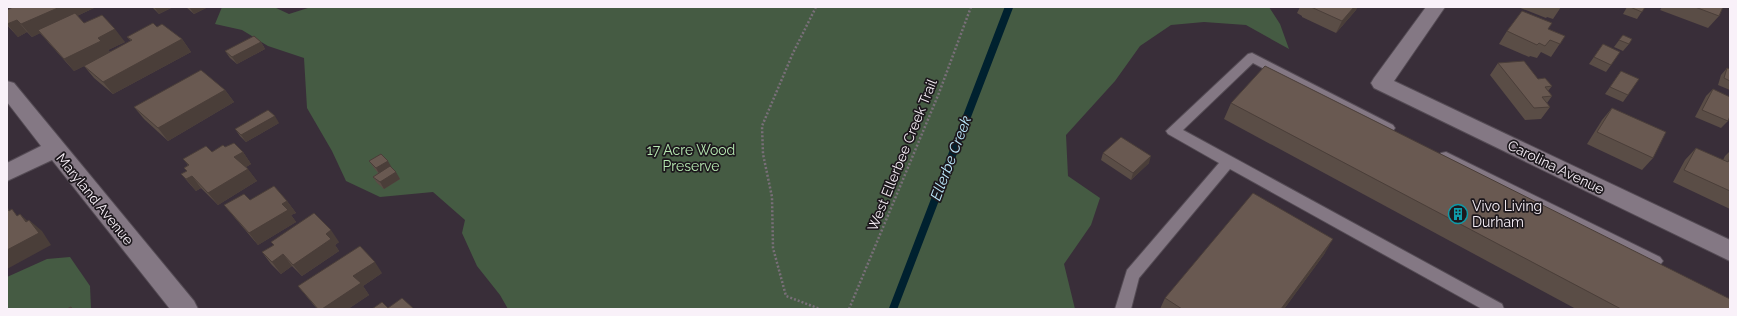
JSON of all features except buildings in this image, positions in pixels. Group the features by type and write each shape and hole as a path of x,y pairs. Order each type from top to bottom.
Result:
{"street":[{"name":"Carolina Avenue","path":"1436,7 1381,83 1730,251"},
{"name":"Maryland Avenue","path":"7,88 184,309"},
{"path":"7,173 55,149"}],"lane":[{"path":"1397,133 1252,56 1172,131 1496,309"},
{"path":"1432,150 1666,267"},
{"path":"1123,309 1132,275 1228,161"}],"path":[{"path":"816,7 793,53 762,126 763,154 772,197 773,248 786,296 820,309"},
{"name":"West Ellerbee Creek Trail","path":"849,309 939,93 971,7"}],"green space":[{"name":"17 Acre Wood Preserve","path":"222,7 274,7 289,14 311,7 1269,7 1280,24 1289,49 1246,25 1204,22 1171,25 1140,46 1115,81 1066,135 1068,176 1100,198 1091,225 1064,264 1075,309 508,309 500,295 477,266 462,233 465,220 433,192 380,197 346,181 332,151 307,108 304,58 268,46 242,30 215,24"},
{"path":"70,257 90,286 91,309 7,309 7,277 47,259"}],"waterway":[{"name":"Ellerbe Creek","path":"893,309 1009,7"}],"place":[{"name":"Vivo Living Durham","path":"1458,214"}]}
